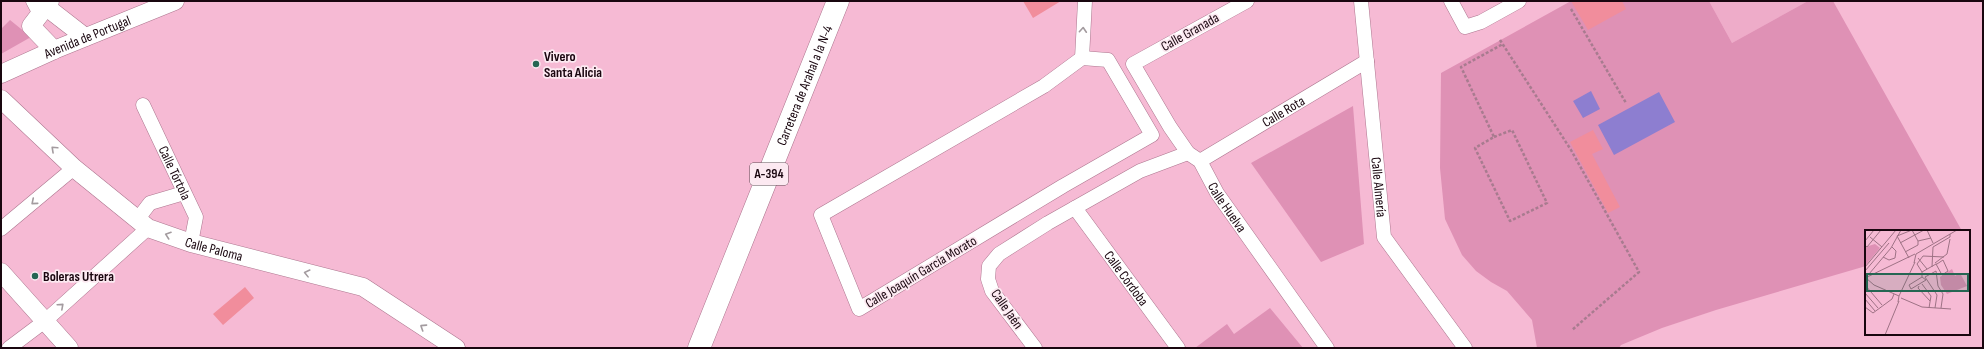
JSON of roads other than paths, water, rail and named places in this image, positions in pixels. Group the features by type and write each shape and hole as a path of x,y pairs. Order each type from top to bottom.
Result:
{"main road":[{"name":"Carretera de Arahal a la N-4","path":"699,348 838,1"}],"street":[{"name":"Avenida de Portugal","path":"1,74 84,37 175,1"},
{"path":"1082,58 1085,1"},
{"name":"Calle Granada","path":"1133,64 1247,1"},
{"name":"Calle Almería","path":"1361,1 1384,237 1464,348"},
{"path":"1451,1 1465,27 1481,22 1519,1"},
{"path":"54,50 30,26 42,5 84,37"},
{"name":"Calle Joaquín García Morato","path":"1082,58 1108,60 1152,135 1062,186 859,309 821,215 1044,86 1082,58"},
{"name":"Calle Rota","path":"989,266 999,254 1140,171 1194,157 1367,61"},
{"name":"Calle Huelva","path":"1133,64 1170,127 1194,157 1217,193 1327,348"},
{"name":"Calle Paloma","path":"1,99 74,168 142,224 191,243 363,287 456,348"},
{"name":"Calle Tórtola","path":"143,105 196,217 191,243"},
{"path":"1,229 74,168"},
{"path":"9,348 45,321 142,224 150,203 184,193"},
{"name":"Calle Córdoba","path":"1075,208 1178,348"},
{"name":"Calle Jaén","path":"989,266 988,279 992,291 1035,348"},
{"path":"1,272 69,348"}],"place":[{"name":"Vivero Santa Alicia","path":"536,64"},
{"name":"Boleras Utrera","path":"35,276"}]}
